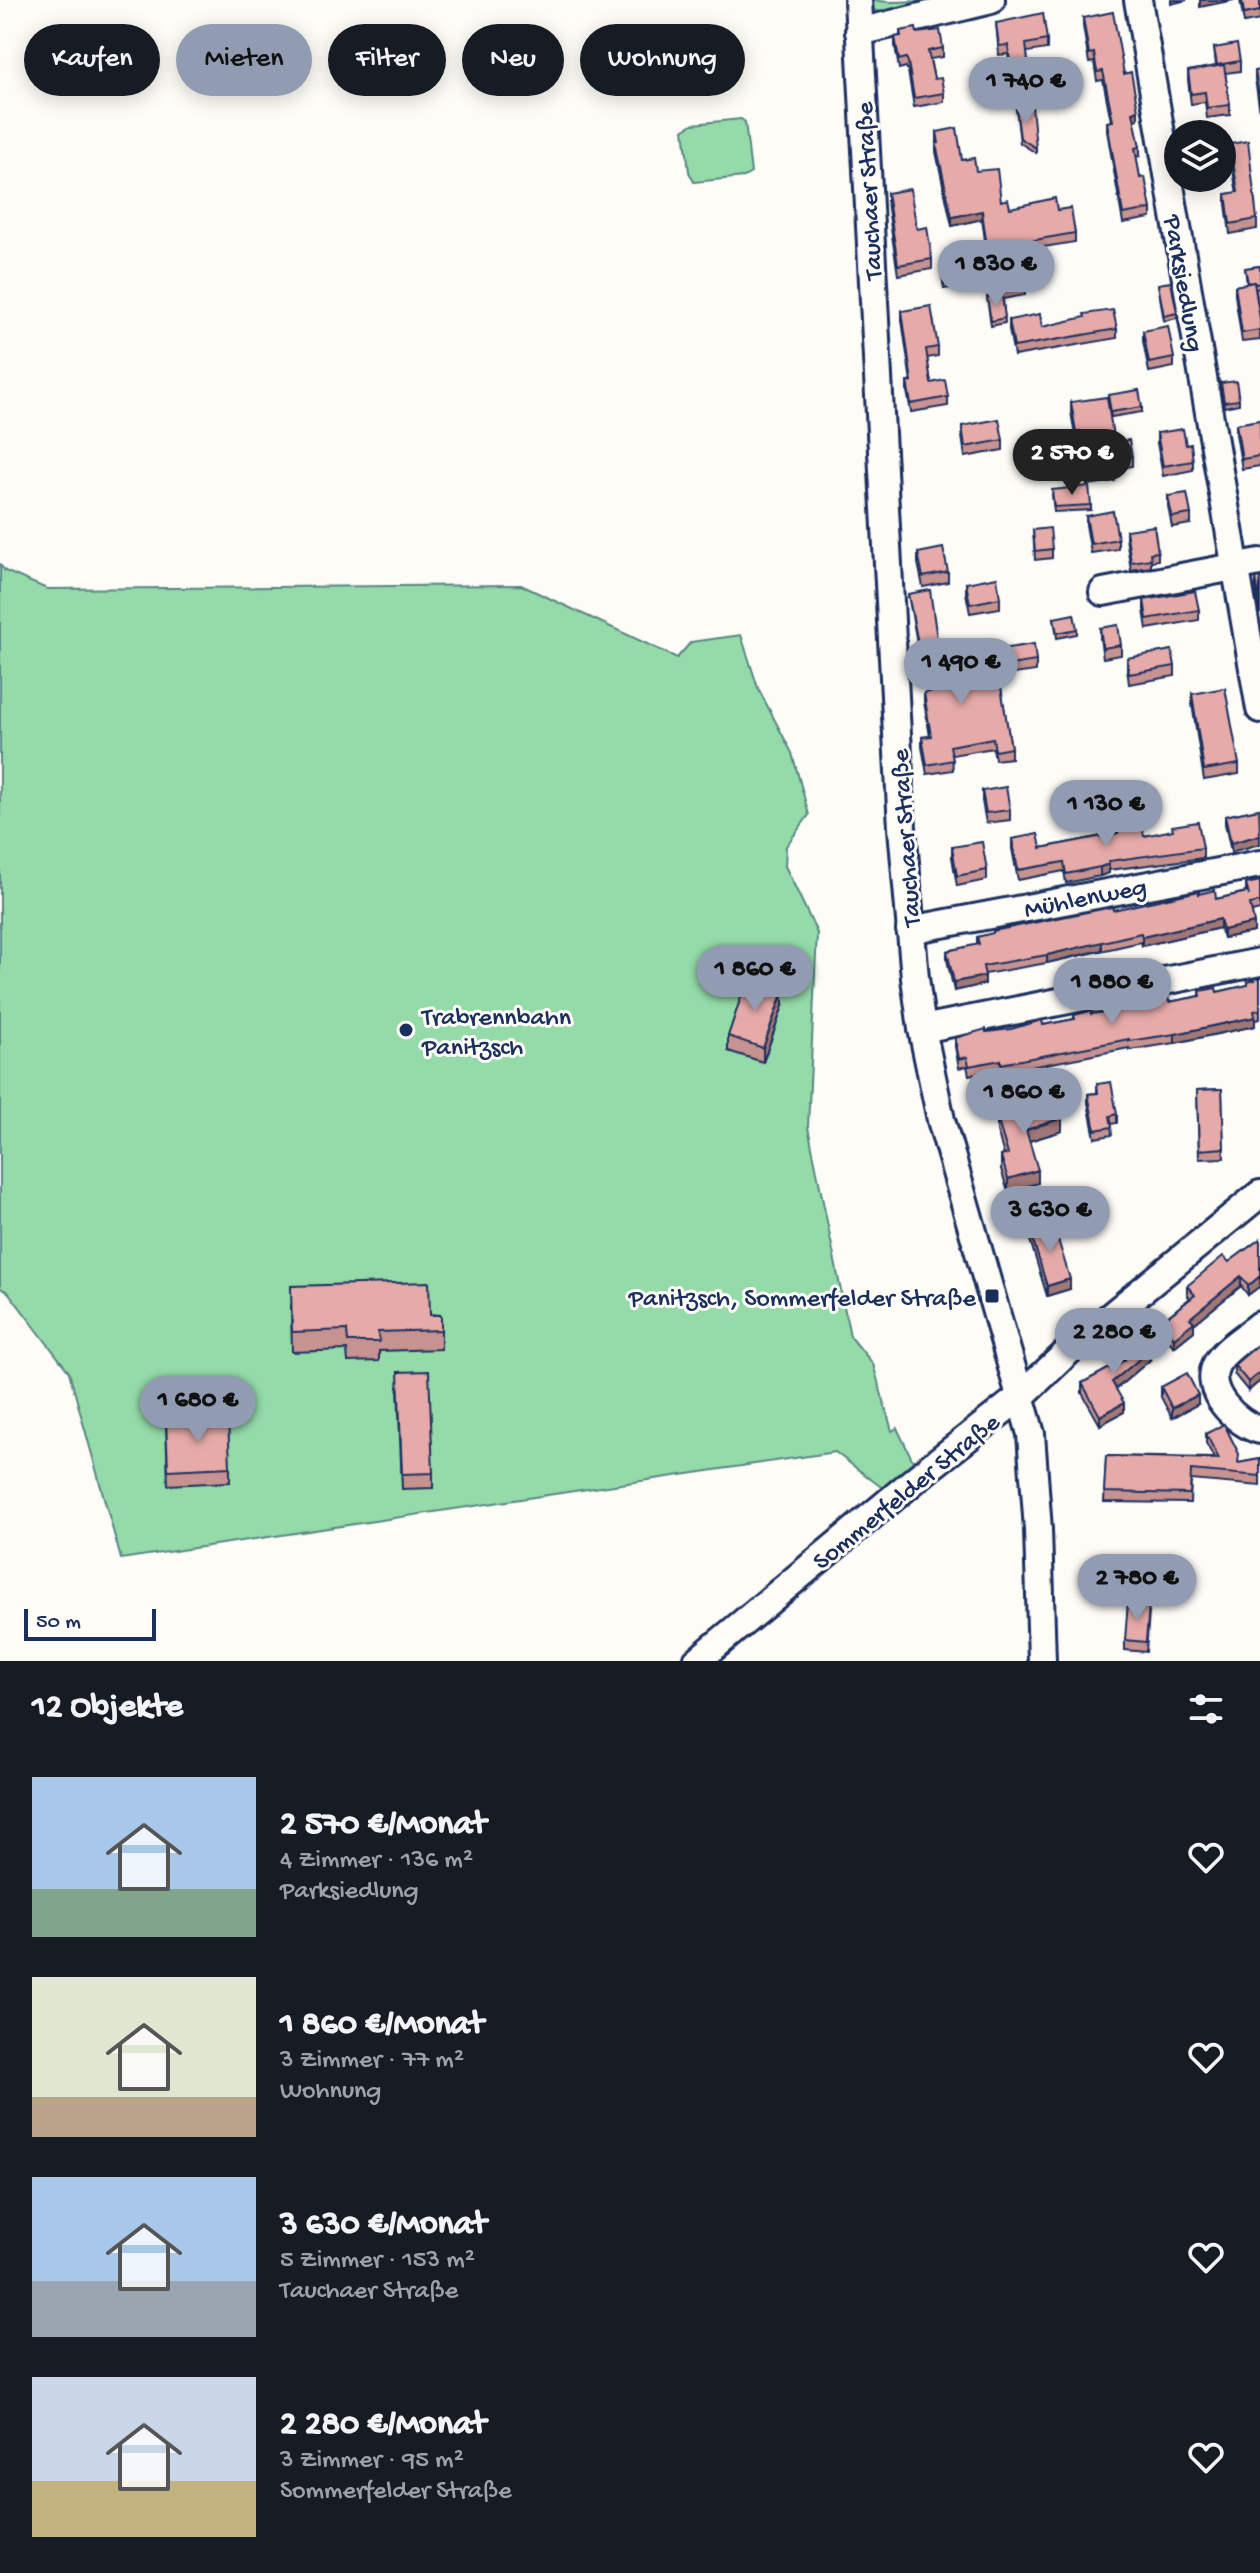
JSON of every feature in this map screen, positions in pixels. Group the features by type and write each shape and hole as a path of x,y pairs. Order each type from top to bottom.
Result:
{"street":[{"name":"Tauchaer Straße","path":"858,0 910,930 922,1029 941,1120 1031,1434 1042,1661"},
{"path":"859,32 991,0"},
{"name":"Parksiedlung","path":"1138,0 1248,564 1260,709"},
{"path":"1103,592 1248,564"},
{"name":"Mühlenweg","path":"910,930 1260,864"},
{"path":"922,1029 1260,962"},
{"name":"Sommerfelder Straße","path":"697,1661 929,1468 1021,1396 1073,1347 1260,1194"},
{"path":"1260,1325 1218,1362 1214,1371 1218,1396 1233,1418 1260,1430"}],"green space":[{"path":"867,0 962,0 883,15 870,7"},
{"path":"741,119 745,122 751,173 744,177 694,182 689,172 684,129 693,124"},
{"name":"Trabrennbahn Panitzsch","path":"0,565 5,571 47,589 521,585 677,658 691,642 741,635 758,688 792,753 809,815 786,846 785,866 817,933 808,1127 850,1336 873,1364 892,1431 897,1428 914,1463 889,1493 835,1452 121,1559 69,1372 8,1292 0,1288"}],"building":[{"path":"1242,0 1260,0 1260,11 1244,14"},
{"path":"1113,12 1124,74 1131,72 1138,110 1133,112 1140,147 1135,148 1140,178 1145,177 1151,209 1123,214 1107,122 1113,121 1103,71 1097,72 1094,53 1089,54 1083,18"},
{"path":"1043,13 1047,40 1026,44 1028,61 1010,63 1008,45 999,46 996,23"},
{"path":"916,28 917,33 940,30 943,48 928,51 934,79 941,78 944,93 914,98 908,62 906,58 899,60 895,37 901,36 900,31"},
{"path":"1237,44 1240,61 1217,65 1214,48"},
{"path":"1224,65 1230,105 1207,108 1205,92 1191,94 1188,71"},
{"path":"1260,70 1260,104 1255,71"},
{"path":"1032,106 1036,148 1020,138 1016,108"},
{"path":"957,128 962,160 974,158 976,171 997,169 1001,201 1008,199 1010,208 1055,198 1057,210 1071,208 1075,233 1017,243 1025,287 993,292 982,211 952,217 936,144 939,143 937,132"},
{"path":"1248,141 1257,219 1230,224 1226,194 1238,192 1236,143"},
{"path":"910,189 917,229 927,227 932,259 898,265 887,193"},
{"path":"957,261 959,282 944,284 941,263"},
{"path":"1260,266 1260,283 1248,283 1245,268"},
{"path":"1171,282 1177,313 1164,316 1158,284"},
{"path":"1254,282 1260,330 1242,333 1235,286"},
{"path":"1002,295 1005,318 991,321 987,297"},
{"path":"931,306 938,347 926,349 931,383 945,380 948,397 911,404 907,382 912,382 902,311"},
{"path":"1113,310 1117,329 1014,347 1009,320 1040,314 1042,327 1085,317 1084,314"},
{"path":"1168,326 1174,358 1149,363 1143,331"},
{"path":"1236,381 1239,400 1224,402 1221,383"},
{"path":"1139,390 1142,407 1111,412 1108,395"},
{"path":"1107,397 1114,443 1129,440 1132,456 1113,459 1115,471 1087,475 1080,431 1076,432 1071,402"},
{"path":"999,419 1003,440 965,447 962,426"},
{"path":"1260,420 1260,456 1242,459 1236,424"},
{"path":"1183,429 1186,445 1191,444 1193,461 1163,466 1157,433"},
{"path":"1089,486 1091,505 1054,507 1052,490"},
{"path":"1187,493 1191,514 1172,517 1168,496"},
{"path":"1113,511 1118,539 1091,544 1086,516"},
{"path":"1154,526 1158,552 1150,553 1151,559 1131,562 1126,530"},
{"path":"1050,528 1052,549 1035,551 1033,530"},
{"path":"943,548 948,572 923,577 918,553"},
{"path":"997,577 1000,598 970,604 966,583"},
{"path":"1260,577 1260,605 1256,578"},
{"path":"930,590 937,639 918,643 908,594"},
{"path":"1195,591 1199,610 1147,619 1144,600"},
{"path":"1074,614 1077,629 1057,633 1054,618"},
{"path":"1118,625 1121,645 1103,648 1100,628"},
{"path":"958,640 965,681 999,675 1011,748 995,751 993,738 950,746 953,760 927,765 922,737 931,736 924,693 934,691 927,644"},
{"path":"1034,644 1036,661 991,668 989,651"},
{"path":"1172,650 1175,666 1129,674 1127,658"},
{"path":"1225,688 1239,764 1204,770 1192,694"},
{"path":"1006,787 1010,810 986,813 982,791"},
{"path":"1259,809 1260,835 1231,843 1225,816"},
{"path":"1198,822 1203,848 1109,861 1109,864 1100,867 1066,874 1064,862 1018,870 1012,839 1038,834 1041,848 1118,833 1117,829 1142,825 1144,836 1173,830 1172,826"},
{"path":"982,842 987,870 957,876 952,847"},
{"path":"1260,881 1260,902 1250,904 1254,923 1223,930 1220,919 1142,937 1141,933 983,966 985,976 954,982 947,951 979,944 977,937 993,931 1199,891 1199,894 1215,890 1216,899 1248,892 1246,884"},
{"path":"1254,978 1260,978 1260,1010 1254,1011 1255,1017 1001,1064 1001,1060 969,1066 967,1057 959,1059 955,1038 986,1029 986,1032 1011,1029 1042,1020 1043,1025 1075,1019 1074,1015 1090,1011 1091,1014 1155,1003 1154,999 1168,996 1169,1002 1201,996 1200,991 1216,988 1217,992 1248,985"},
{"path":"747,979 783,991 763,1048 728,1036"},
{"path":"1111,1082 1117,1114 1110,1116 1112,1127 1095,1130 1088,1094 1098,1093 1097,1084"},
{"path":"1222,1089 1224,1148 1199,1150 1197,1090"},
{"path":"1057,1099 1062,1118 1026,1130 1038,1170 1008,1179 1001,1156 1008,1154 997,1118"},
{"path":"1053,1223 1070,1279 1047,1286 1030,1230"},
{"path":"1260,1239 1260,1276 1248,1286 1241,1276 1190,1318 1194,1322 1174,1338 1161,1322 1195,1295 1187,1286 1223,1256 1229,1262"},
{"path":"429,1282 430,1315 441,1315 441,1330 378,1332 379,1342 348,1342 347,1330 292,1332 291,1286"},
{"path":"1134,1332 1150,1350 1112,1382 1124,1403 1100,1416 1082,1383 1125,1360 1115,1348"},
{"path":"1260,1343 1260,1372 1248,1382 1234,1365"},
{"path":"429,1371 433,1473 402,1474 398,1372"},
{"path":"1187,1373 1198,1395 1172,1408 1161,1387"},
{"path":"228,1417 230,1467 168,1470 166,1420"},
{"path":"1224,1424 1239,1454 1238,1463 1260,1459 1260,1476 1191,1470 1190,1494 1104,1492 1106,1456 1219,1459 1206,1434"},
{"path":"1128,1601 1149,1603 1146,1642 1125,1640"}],"place":[{"name":"Trabrennbahn Panitzsch","path":"406,1030"},
{"name":"Panitzsch, Sommerfelder Straße","path":"992,1296"}]}
